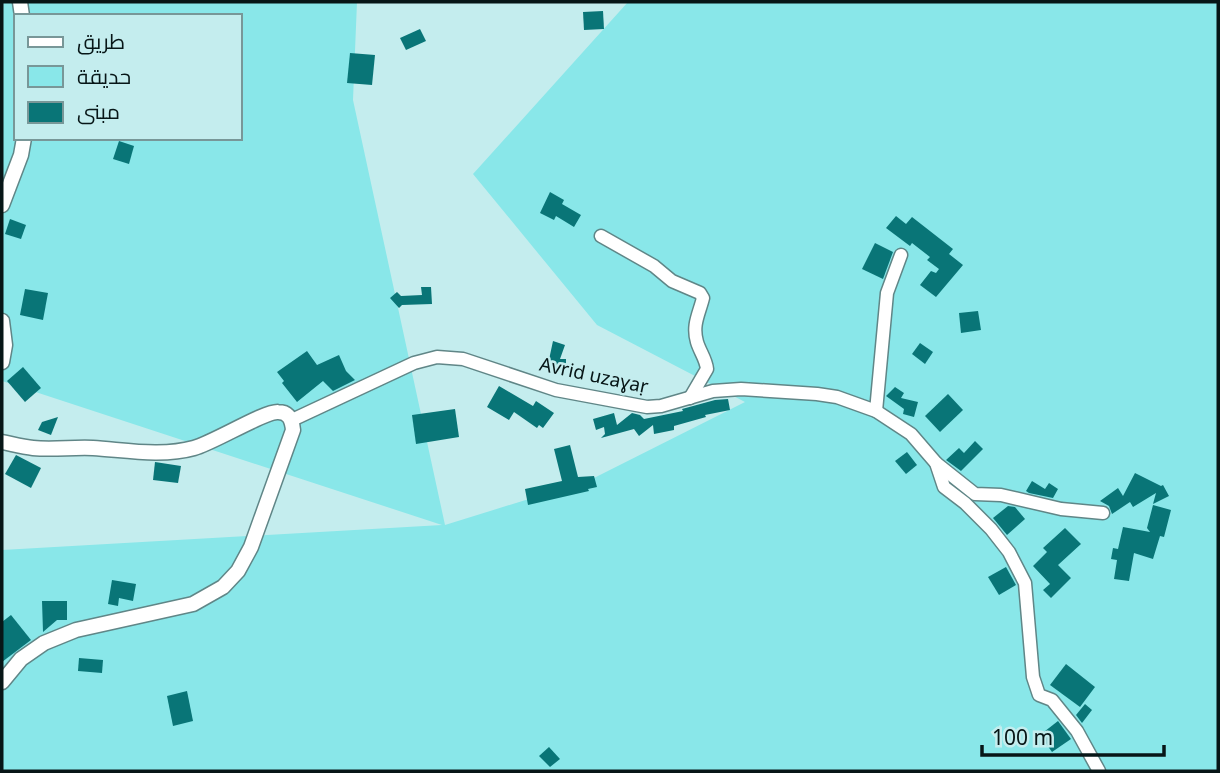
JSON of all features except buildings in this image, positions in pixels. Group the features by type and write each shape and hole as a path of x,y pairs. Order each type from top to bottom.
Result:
{"street":[{"path":"2,205 21,155 24,140"},
{"path":"601,236 654,266 672,281 700,293 703,298 695,326 707,369 690,398"},
{"path":"876,411 887,293 901,255"},
{"path":"2,321 5,345 2,362"},
{"name":"Avrid uzaɣaṛ","path":"292,420 414,363 437,357 463,359 556,390 633,405 661,406 713,391 741,389 836,397 876,411 911,434 936,463 944,487 965,503 1009,552 1025,583 1036,690 1039,695 1052,701 1077,731 1099,771"},
{"path":"2,442 35,448 76,447 167,453 194,448 279,411 292,420 293,430 245,561 223,587 193,604 76,631 44,643 21,659 2,682"},
{"path":"936,463 975,494 1001,495 1061,509 1103,513"}],"green space":[{"path":"2,2 357,2 353,100 445,525 590,480 745,402 597,325 473,174 628,2 1218,2 1218,771 2,771 2,550 442,525 2,381"}]}
